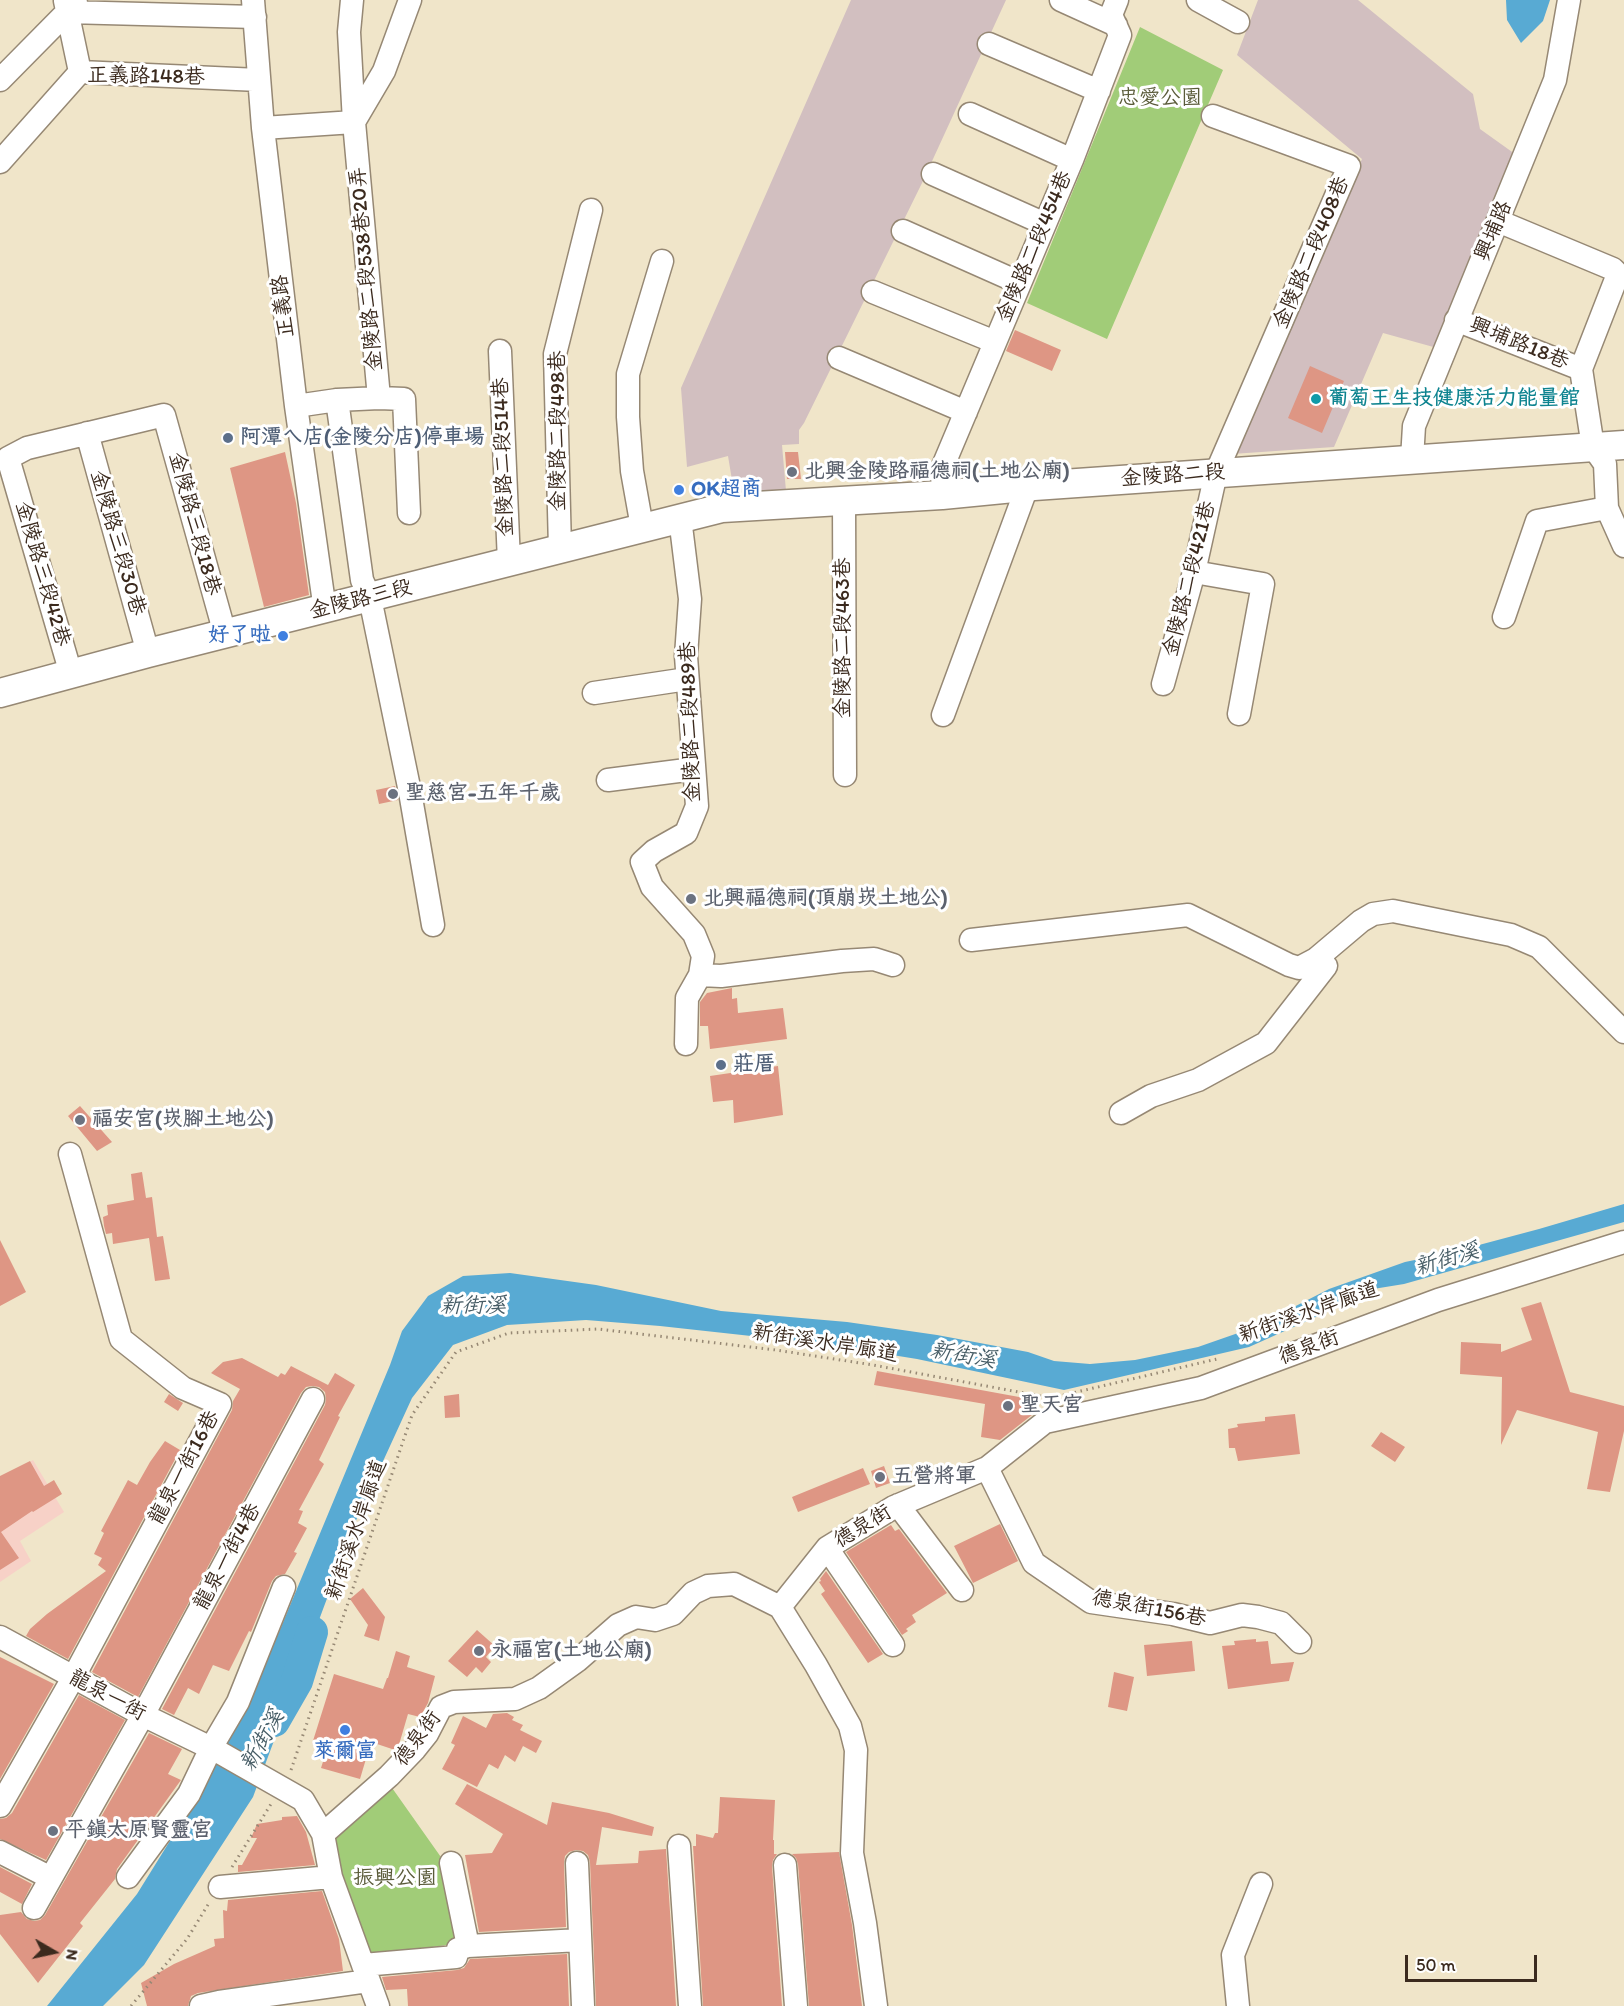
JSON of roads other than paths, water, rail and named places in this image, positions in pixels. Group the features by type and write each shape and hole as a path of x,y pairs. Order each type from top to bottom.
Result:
{"main road":[{"name":"金陵路二段","path":"722,508 942,495 1216,473 1624,445"},
{"name":"金陵路三段","path":"0,693 148,653 722,508"}],"street":[{"name":"金陵路二段538巷20弄","path":"352,0 349,32 354,122 379,398 405,399 410,513"},
{"path":"263,128 354,122 384,71 410,0"},
{"path":"1061,0 1116,25"},
{"name":"金陵路二段454巷","path":"942,495 943,466 1100,92 1120,35 1111,15 1117,0"},
{"path":"1198,0 1238,22"},
{"name":"興埔路","path":"1412,459 1414,426 1555,80 1569,0"},
{"path":"3,71 70,4 254,9"},
{"path":"70,4 80,72"},
{"name":"正義路","path":"254,9 263,128 296,406 325,610"},
{"path":"989,44 1100,92"},
{"name":"正義路148巷","path":"0,162 80,72 259,80"},
{"path":"970,114 1072,160"},
{"name":"金陵路二段408巷","path":"1213,116 1349,166 1216,473"},
{"path":"933,174 1045,224"},
{"name":"金陵路二段498巷","path":"560,549 555,354 591,210"},
{"path":"1498,221 1613,269 1618,274 1581,369 1593,447 1605,464 1607,508 1624,546"},
{"path":"903,231 1020,283"},
{"path":"642,527 632,471 628,374 662,261"},
{"path":"873,291 995,342"},
{"name":"興埔路18巷","path":"1456,320 1581,369"},
{"name":"金陵路二段514巷","path":"500,351 509,562"},
{"path":"839,358 966,412"},
{"path":"296,406 337,400 379,398"},
{"path":"337,400 362,580 370,598 410,792 433,924"},
{"name":"金陵路三段42巷","path":"71,674 8,458 27,448 164,415"},
{"name":"金陵路三段18巷","path":"164,415 225,634"},
{"name":"金陵路三段30巷","path":"87,432 148,653"},
{"name":"金陵路二段421巷","path":"1163,684 1194,572 1216,473"},
{"path":"943,715 1027,487"},
{"name":"金陵路二段463巷","path":"844,500 845,775"},
{"path":"1504,617 1537,521 1607,508"},
{"name":"金陵路二段489巷","path":"680,518 690,599 686,656 697,806 686,833 654,851 642,862 652,886 694,934 703,956 700,975"},
{"path":"1194,572 1263,584 1239,714"},
{"path":"594,693 687,679"},
{"path":"608,780 694,769"},
{"path":"971,940 1188,915 1299,968 1317,958 1361,921 1373,914 1393,911 1511,934 1539,947 1624,1032"},
{"path":"1121,1113 1151,1096 1198,1080 1266,1043 1326,966 1317,958"},
{"path":"686,1044 687,998 700,975 721,976 874,959 893,965"},
{"name":"龍泉一街16巷","path":"70,1154 121,1339 183,1388 220,1404 73,1678"},
{"name":"德泉街","path":"323,1834 389,1776 415,1749 427,1734 441,1707 454,1702 515,1699 539,1688 578,1660 618,1625 636,1617 655,1620 673,1614 693,1593 708,1586 734,1584 780,1607 827,1548 898,1505 987,1468 1045,1422 1201,1388 1438,1300 1624,1242"},
{"name":"龍泉一街4巷","path":"34,1908 142,1715 313,1399"},
{"name":"德泉街156巷","path":"987,1468 1034,1563 1090,1602 1173,1614 1210,1623 1242,1615 1258,1617 1281,1623 1300,1642"},
{"path":"898,1505 962,1590"},
{"path":"827,1548 893,1645"},
{"path":"128,1877 189,1794 214,1750 238,1702 284,1587"},
{"path":"780,1607 850,1726 856,1750 852,1853 865,1923 876,2006"},
{"name":"龍泉一街","path":"0,1637 142,1715 214,1750 303,1800 323,1834 331,1877 378,2006"},
{"path":"0,1806 73,1678"},
{"path":"679,1846 690,2006"},
{"path":"0,1852 51,1878"},
{"path":"451,1863 468,1947"},
{"path":"577,1863 584,2006"},
{"path":"785,1865 796,2006"},
{"path":"220,1887 331,1877"},
{"path":"1238,2006 1233,1955 1261,1884"},
{"path":"201,2006 456,1957 458,1949 468,1947 580,1940"}],"water":[{"path":"1506,0 1550,0 1543,21 1521,43 1507,20"},
{"name":"新街溪","path":"1624,1204 1624,1222 1404,1284 1367,1290 1347,1303 1249,1347 1064,1390 917,1359 824,1344 586,1320 507,1325 453,1345 412,1398 357,1518 253,1797 144,1965 103,2006 47,2006 137,1894 204,1786 279,1632 402,1331 428,1296 463,1276 510,1273 596,1285 721,1311 847,1322 937,1335 1028,1352 1054,1361 1090,1364 1135,1360 1198,1347 1241,1332 1329,1289 1405,1262 1449,1253"}],"waterway":[{"name":"新街溪","path":"274,1721 297,1681 312,1632"}],"place":[{"name":"葡萄王生技健康活力能量館","path":"1316,399"},
{"name":"阿潭ㄟ店(金陵分店)停車場","path":"228,438"},
{"name":"北興金陵路福德祠(土地公廟)","path":"792,472"},
{"name":"OK超商","path":"679,490"},
{"name":"好了啦","path":"283,636"},
{"name":"聖慈宮-五年千歲","path":"393,794"},
{"name":"北興福德祠(頂崩崁土地公)","path":"691,899"},
{"name":"莊厝","path":"721,1065"},
{"name":"福安宮(崁腳土地公)","path":"80,1120"},
{"name":"聖天宮","path":"1008,1406"},
{"name":"五營將軍","path":"880,1477"},
{"name":"永福宮(土地公廟)","path":"479,1651"},
{"name":"萊爾富","path":"345,1730"},
{"name":"平鎮太原賢靈宮","path":"53,1831"}],"park label":[{"name":"忠愛公園","path":"1160,99"},
{"name":"振興公園","path":"395,1879"}]}
